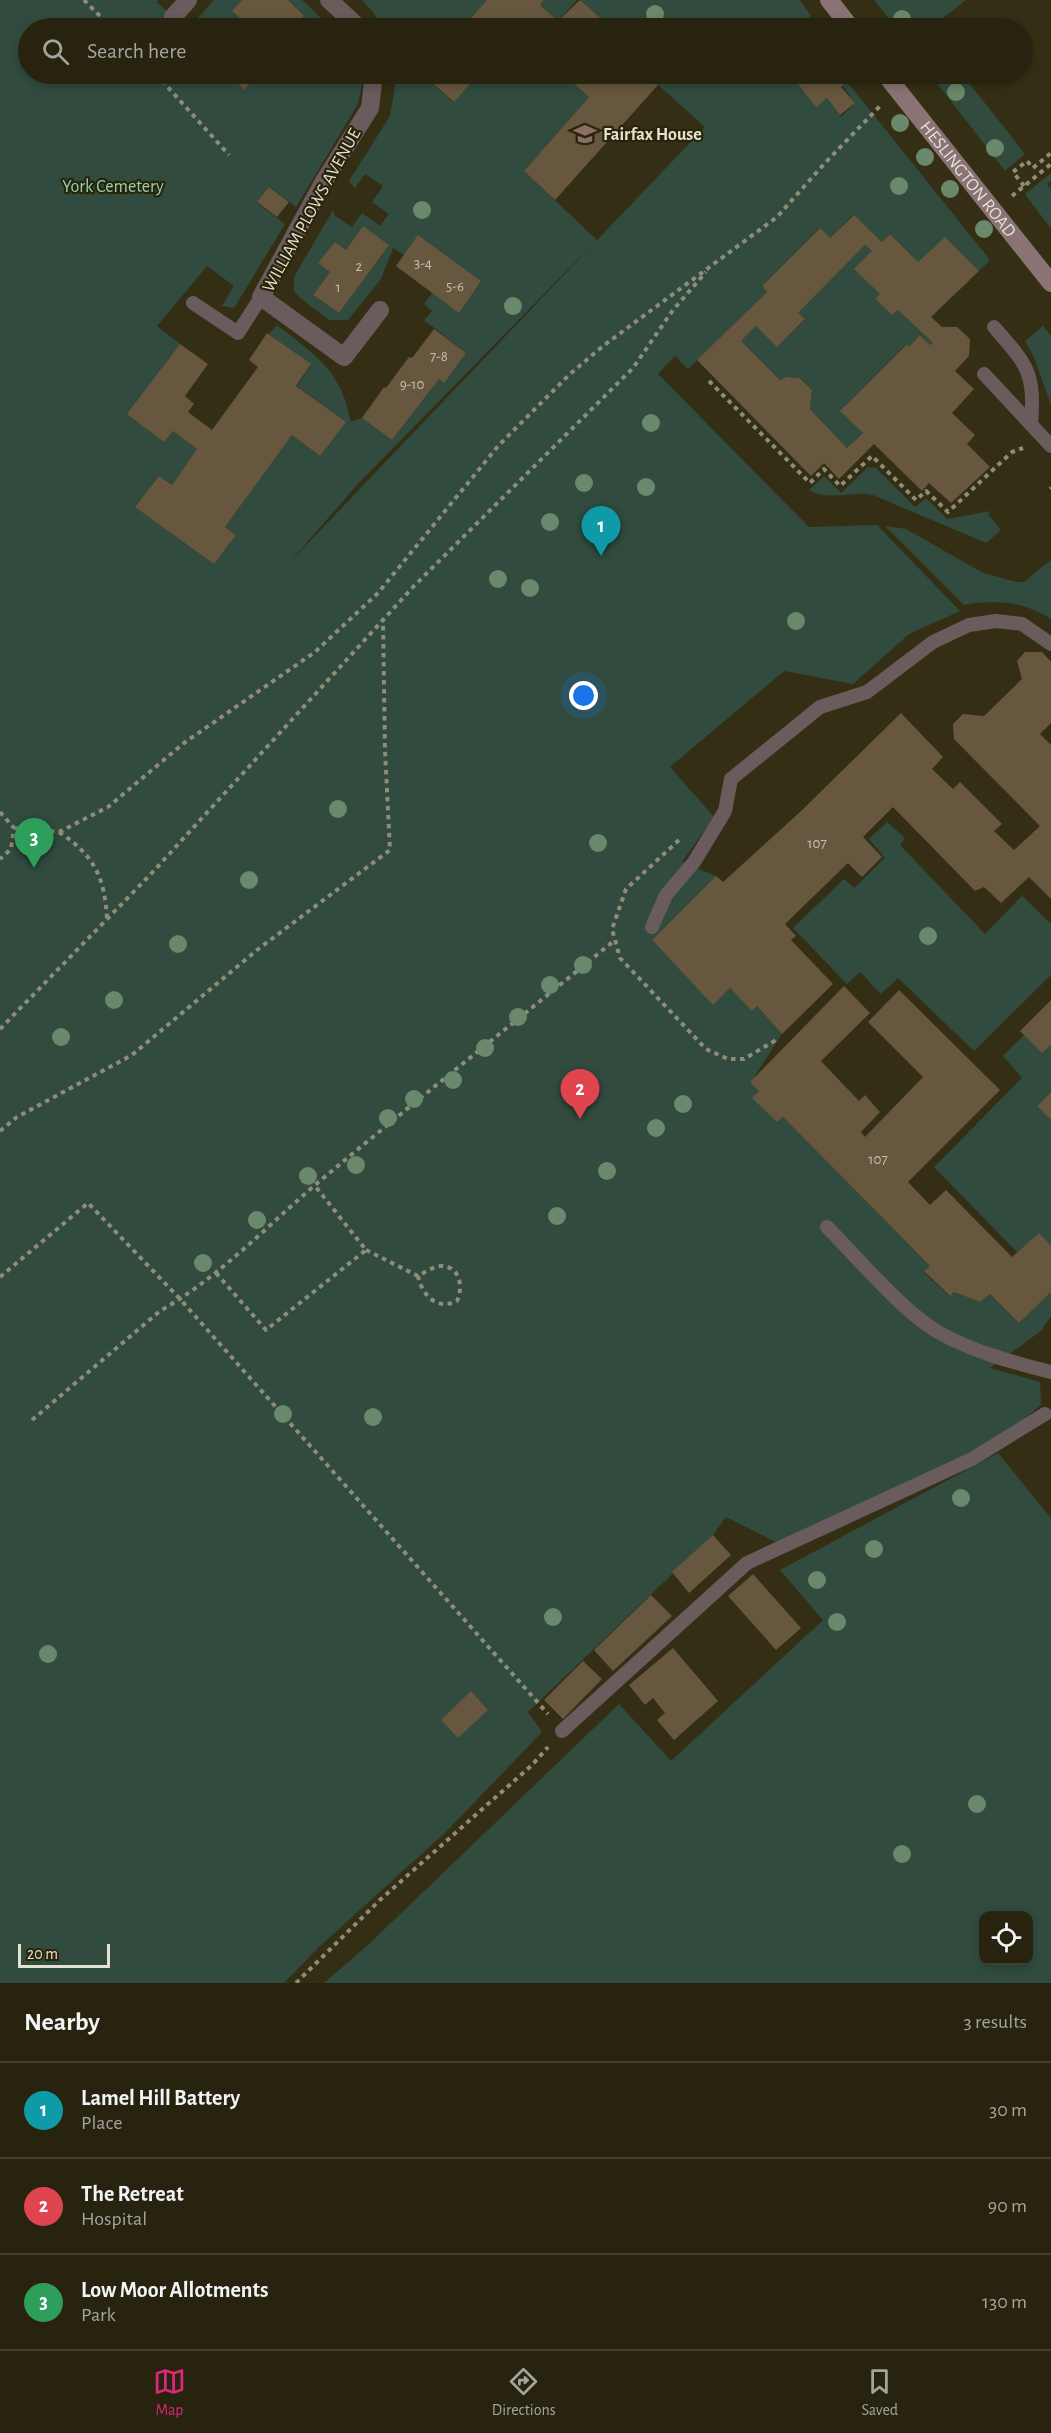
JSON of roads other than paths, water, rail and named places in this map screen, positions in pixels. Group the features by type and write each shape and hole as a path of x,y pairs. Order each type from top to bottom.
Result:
{"street":[{"path":"173,17 188,0"},
{"path":"329,0 347,18"},
{"path":"829,0 843,18"},
{"name":"WILLIAM PLOWS AVENUE","path":"373,84 370,108 324,181 261,297 344,357 380,310"},
{"name":"HESLINGTON ROAD","path":"893,84 1051,283"}],"lane":[{"path":"193,303 238,333 261,297"},
{"path":"994,327 1016,352 1029,373 1033,393 1031,424"},
{"path":"984,374 1051,446"},
{"path":"652,927 666,895 694,862 725,811 731,779 820,707 867,692 933,642 969,625 996,621 1022,624 1051,644"},
{"path":"828,1227 902,1302 936,1331 968,1347 1013,1363 1051,1372"},
{"path":"562,1731 747,1563 972,1458 1045,1414"}],"place":[{"name":"Fairfax House","path":"585,134"},
{"name":"Lamel Hill Battery","path":"601,556"},
{"name":"Low Moor Allotments","path":"34,868"},
{"name":"The Retreat","path":"580,1119"}],"park label":[{"name":"York Cemetery","path":"113,186"}]}
